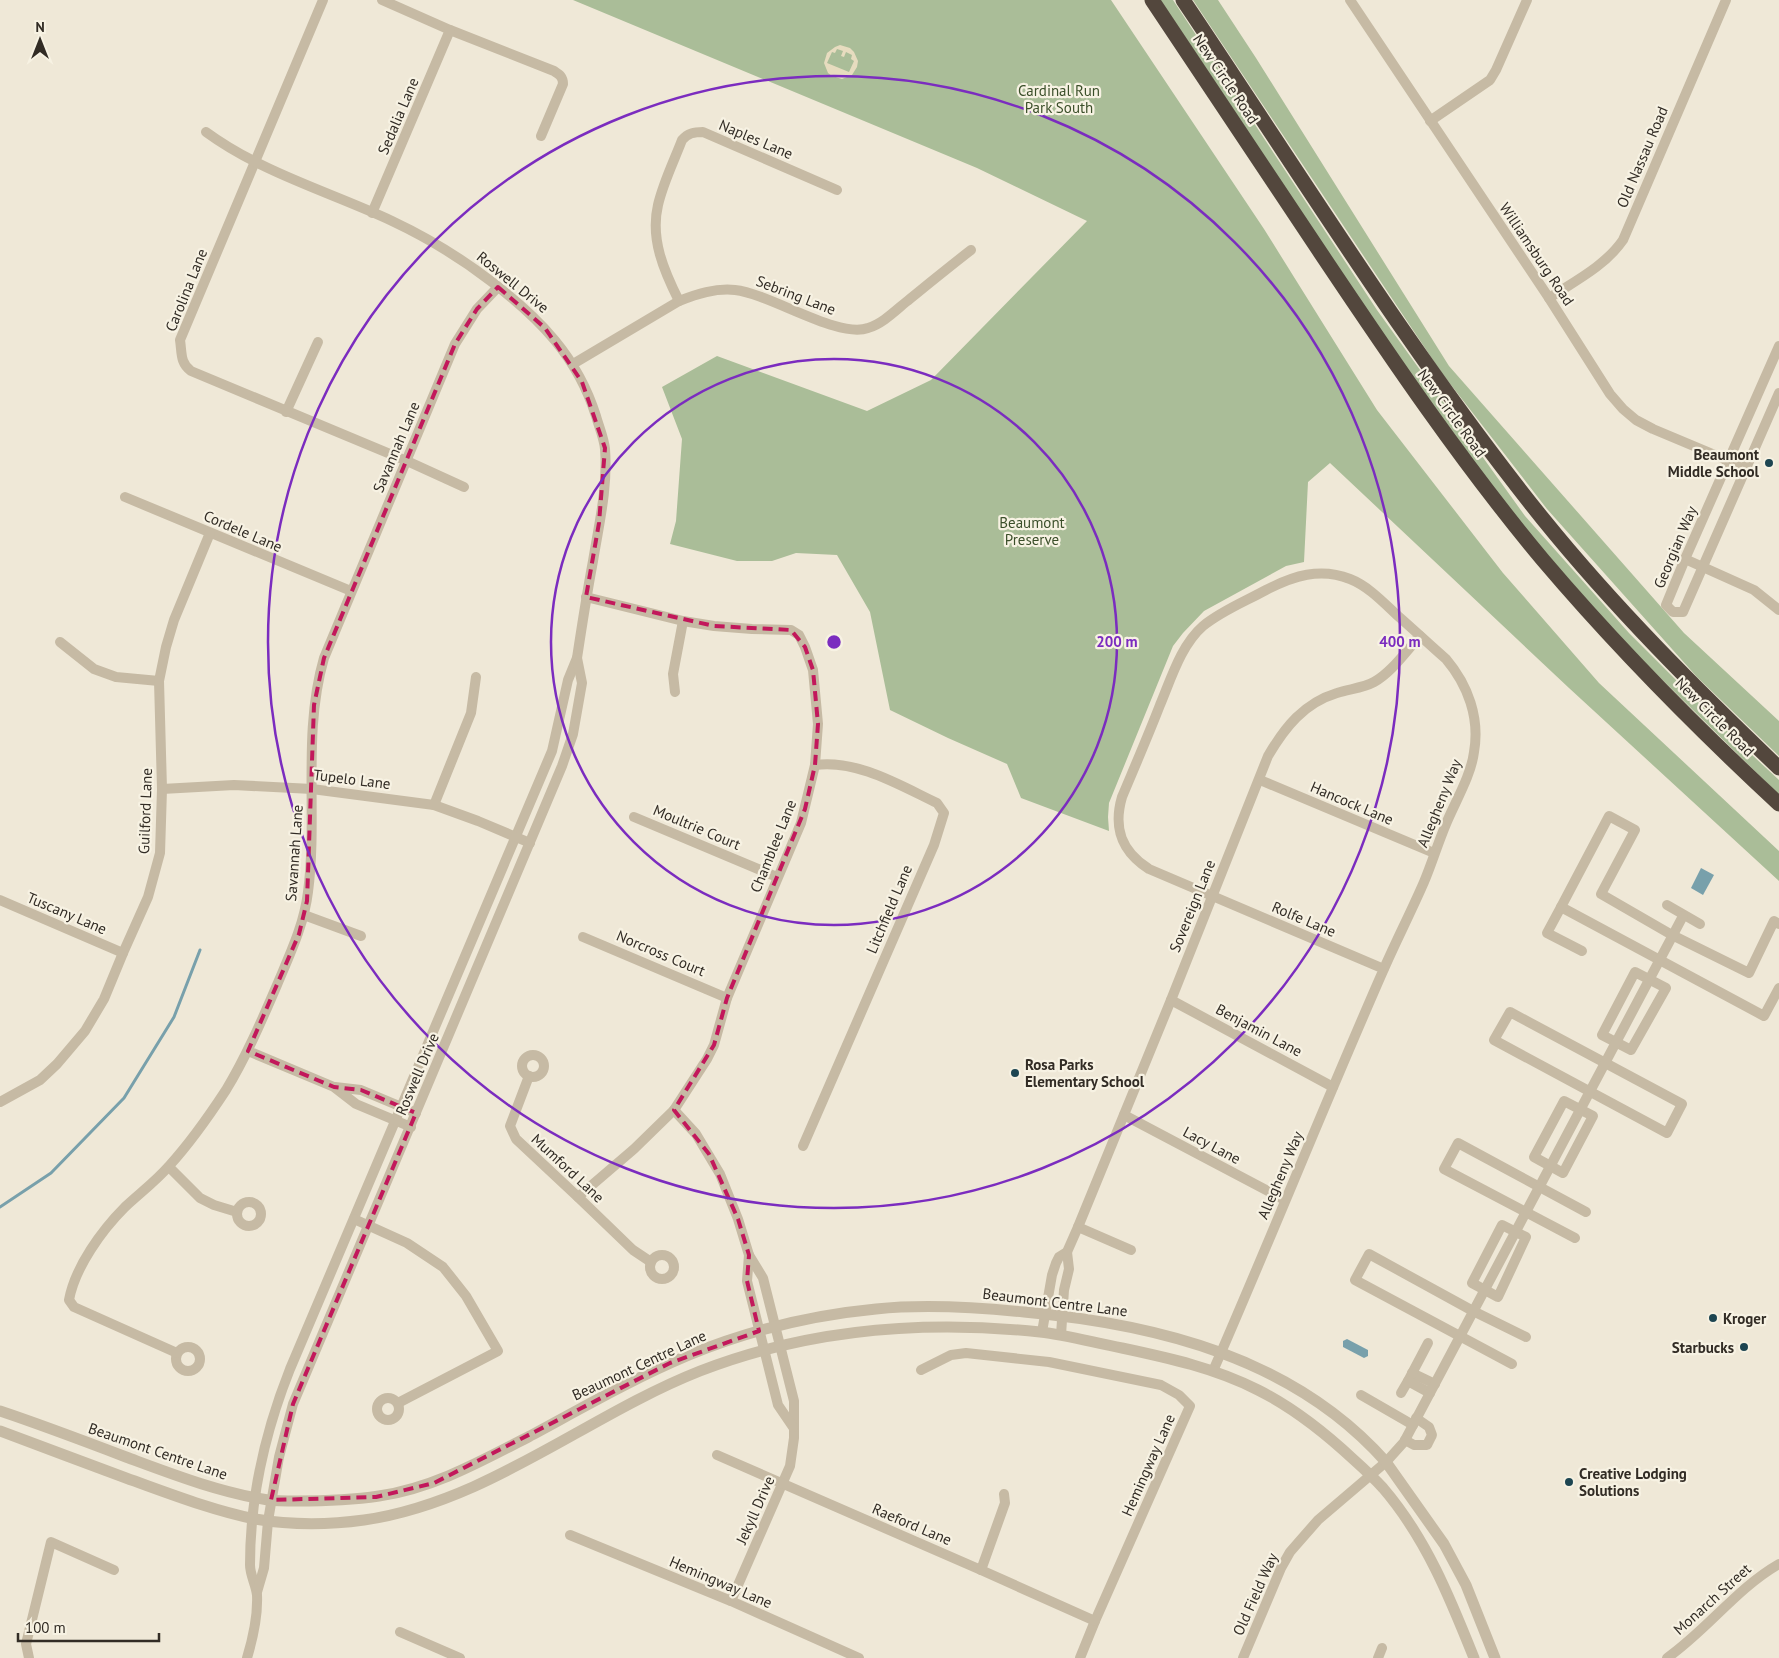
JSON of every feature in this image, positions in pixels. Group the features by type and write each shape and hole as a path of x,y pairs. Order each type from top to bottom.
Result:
{"highway":[{"name":"New Circle Road","path":"1152,0 1375,335 1424,406 1477,477 1544,560 1627,654 1742,770 1779,804"},
{"name":"New Circle Road","path":"1183,0 1401,327 1494,457 1544,521 1625,614 1722,714 1779,768"}],"street":[{"name":"Carolina Lane","path":"323,0 180,340 183,363 190,372 406,461 464,487"},
{"path":"382,0 559,74 563,79 563,84 541,136"},
{"name":"Williamsburg Road","path":"1350,0 1549,298 1610,394 1636,420 1746,468"},
{"path":"1430,121 1490,80 1527,0"},
{"name":"Old Nassau Road","path":"1549,298 1604,262 1622,240 1726,0"},
{"name":"Sedalia Lane","path":"372,212 450,30"},
{"name":"Roswell Drive","path":"206,132 222,144 255,162 372,212 422,236 468,264 517,301 545,328 573,364 594,410 605,448 605,488 586,597 578,658 582,682 573,734 562,766 530,843 293,1404 279,1457 268,1521 264,1568 257,1593"},
{"name":"Naples Lane","path":"679,301 664,268 657,243 656,226 658,204 682,140 686,136 693,132 703,132 837,190"},
{"name":"Sebring Lane","path":"573,364 679,301 697,294 720,290 744,292 848,330 868,328 887,317 971,250"},
{"name":"Savannah Lane","path":"177,1353 74,1307 70,1300 71,1292 84,1263 107,1227 169,1167 225,1091 248,1051 299,934 309,890 314,714 319,675 324,658 455,344 477,309 498,287"},
{"path":"286,412 318,342"},
{"name":"Georgian Way","path":"1779,346 1666,605 1673,612 1683,612 1704,568 1779,393"},
{"name":"Cordele Lane","path":"125,497 351,591"},
{"name":"Guilford Lane","path":"0,1102 40,1080 85,1031 104,999 148,897 160,853 162,789 159,681 174,620 210,533"},
{"path":"1685,559 1754,590 1779,610"},
{"name":"Allegheny Way","path":"1212,896 1149,869 1138,862 1128,850 1118,829 1117,819 1122,797 1179,660 1195,634 1203,626 1284,581 1301,575 1326,573 1351,579 1376,596 1453,667 1468,696 1475,718 1475,745 1471,766 1424,881 1333,1087 1213,1371"},
{"name":"Chamblee Lane","path":"578,1197 634,1149 674,1110 710,1052 727,998 800,823 816,765 818,724 813,670 799,635 791,630 786,628 752,629 714,626 683,621 586,597"},
{"path":"675,692 674,674 683,621"},
{"name":"Sovereign Lane","path":"1042,1332 1054,1269 1059,1258 1067,1252 1078,1228 1260,780 1268,756 1278,738 1300,713 1325,697 1376,681 1394,665 1420,636"},
{"path":"60,642 94,669 116,677 159,681"},
{"name":"Roswell Drive","path":"257,1593 250,1568 255,1497 260,1461 276,1404 552,751 568,680 578,658"},
{"path":"434,805 471,713 476,677"},
{"name":"Litchfield Lane","path":"803,1146 934,845 944,813 937,803 867,772 837,764 816,765"},
{"name":"Hancock Lane","path":"1260,780 1434,853"},
{"name":"Tupelo Lane","path":"162,789 234,786 312,789 434,805 530,843"},
{"path":"1582,950 1547,933 1609,816 1635,830 1601,894 1672,935 1749,973 1774,921 1779,924"},
{"name":"Moultrie Court","path":"634,817 777,877"},
{"name":"Rolfe Lane","path":"1212,896 1384,969"},
{"name":"Tuscany Lane","path":"0,900 123,953"},
{"path":"1667,905 1683,916 1700,924"},
{"path":"1561,906 1764,1016 1779,988"},
{"path":"304,915 361,936"},
{"name":"Old Field Way","path":"1243,1658 1290,1552 1318,1520 1386,1462 1405,1440 1683,916"},
{"name":"Norcross Court","path":"583,936 727,998"},
{"path":"1635,972 1666,988 1631,1050 1616,1042 1602,1035 1635,972"},
{"name":"Benjamin Lane","path":"1171,1000 1333,1087"},
{"path":"1510,1012 1605,1062 1682,1104 1667,1132 1494,1040 1510,1012"},
{"path":"248,1051 334,1087 356,1104 411,1127"},
{"name":"Mumford Lane","path":"529,1076 510,1126 516,1140 632,1250 651,1262"},
{"path":"334,1087 361,1090 416,1113"},
{"path":"1564,1101 1593,1116 1563,1173 1550,1166 1534,1157 1564,1101"},
{"name":"Jekyll Drive","path":"674,1110 696,1134 720,1174 738,1219 749,1255 763,1278 794,1401 794,1438 790,1466 730,1601"},
{"name":"Lacy Lane","path":"1124,1115 1286,1200"},
{"path":"1574,1238 1444,1169 1458,1143 1586,1212"},
{"path":"169,1167 200,1198 214,1205 237,1212"},
{"path":"354,1219 407,1243 443,1267 466,1296 498,1351 398,1403"},
{"path":"1502,1225 1515,1232 1526,1237 1498,1297 1472,1283 1502,1225"},
{"path":"1078,1228 1131,1250"},
{"name":"Sovereign Lane","path":"1061,1336 1064,1290 1069,1269 1067,1252"},
{"path":"1512,1364 1355,1280 1370,1254 1473,1311 1526,1337"},
{"name":"Jekyll Drive","path":"749,1255 747,1281 759,1331 778,1405 793,1427"},
{"name":"Beaumont Centre Lane","path":"0,1411 207,1486 271,1500 342,1500 401,1493 434,1483 485,1459 670,1363 775,1327 876,1309 974,1307 1063,1316 1150,1330 1179,1338 1261,1370 1307,1395 1332,1413 1377,1453 1386,1462 1444,1544 1466,1585 1495,1658"},
{"name":"Beaumont Centre Lane","path":"0,1431 181,1497 253,1518 268,1521 328,1523 393,1515 466,1491 658,1390 698,1372 764,1350 852,1332 909,1327 956,1326 1042,1332 1173,1359 1213,1371 1258,1390 1302,1415 1322,1430 1370,1474 1393,1501 1426,1549 1474,1658"},
{"path":"1401,1394 1428,1343"},
{"name":"Hemingway Lane","path":"921,1370 951,1355 966,1353 1049,1362 1161,1385 1179,1394 1190,1406 1080,1658"},
{"path":"1410,1377 1432,1388"},
{"path":"1361,1395 1428,1427 1432,1435 1427,1445 1414,1445 1405,1440"},
{"name":"Raeford Lane","path":"717,1455 1095,1621"},
{"path":"981,1570 1005,1503 1004,1494"},
{"name":"Hemingway Lane","path":"570,1535 730,1601 858,1658"},
{"path":"29,1658 26,1644 51,1542 114,1570"},
{"name":"Monarch Street","path":"1667,1658 1695,1636 1754,1581 1779,1564"},
{"path":"247,1658 257,1615 257,1593"},
{"path":"400,1632 460,1658"},
{"path":"1378,1658 1382,1648"}],"highlighted area":[{"path":"498,287 545,328 582,382 605,448 599,523 586,597 714,626 791,630 805,647 813,670 818,724 815,765 805,809 727,998 714,1045 674,1110 709,1154 738,1219 749,1255 747,1281 759,1331 670,1363 434,1483 376,1497 271,1500 293,1404 416,1113 361,1090 334,1087 248,1051 299,934 307,901 314,705 324,658 455,344 477,309"}],"green space":[{"name":"Beaumont Preserve","path":"573,0 1111,0 1264,229 1377,410 1503,573 1599,683 1779,851 1779,881 1569,688 1330,463 1308,482 1304,562 1286,566 1204,611 1173,646 1109,803 1109,831 1021,798 1007,764 890,710 870,612 837,555 796,553 772,561 737,561 670,544 676,521 682,439 662,387 717,356 867,411 931,380 1087,221 977,168"},
{"path":"1160,0 1173,0 1377,310 1525,516 1629,633 1737,741 1779,780 1779,795 1617,635 1518,521 1403,366"},
{"path":"1193,0 1218,0 1449,366 1684,633 1779,721 1779,756 1697,677 1547,509 1441,372"}],"shaded area":[{"path":"840,45 850,48 858,61 852,75 842,79 828,73 824,63 827,53","holes":["837,49 843,51 841,56 844,57 846,52 852,55 851,59 854,61 849,72 827,63 832,52 835,53"]}],"water":[{"path":"1701,868 1714,875 1703,895 1691,888"},
{"path":"1347,1339 1368,1350 1368,1356 1364,1358 1343,1347 1343,1341"}],"waterway":[{"path":"0,1207 51,1173 124,1098 174,1017 200,950"}],"place":[{"name":"Beaumont Middle School","path":"1769,463"},
{"name":"Rosa Parks Elementary School","path":"1015,1073"},
{"name":"Kroger","path":"1713,1318"},
{"name":"Starbucks","path":"1744,1347"},
{"name":"Creative Lodging Solutions","path":"1569,1482"}],"park label":[{"name":"Cardinal Run Park South","path":"1059,98"}]}
